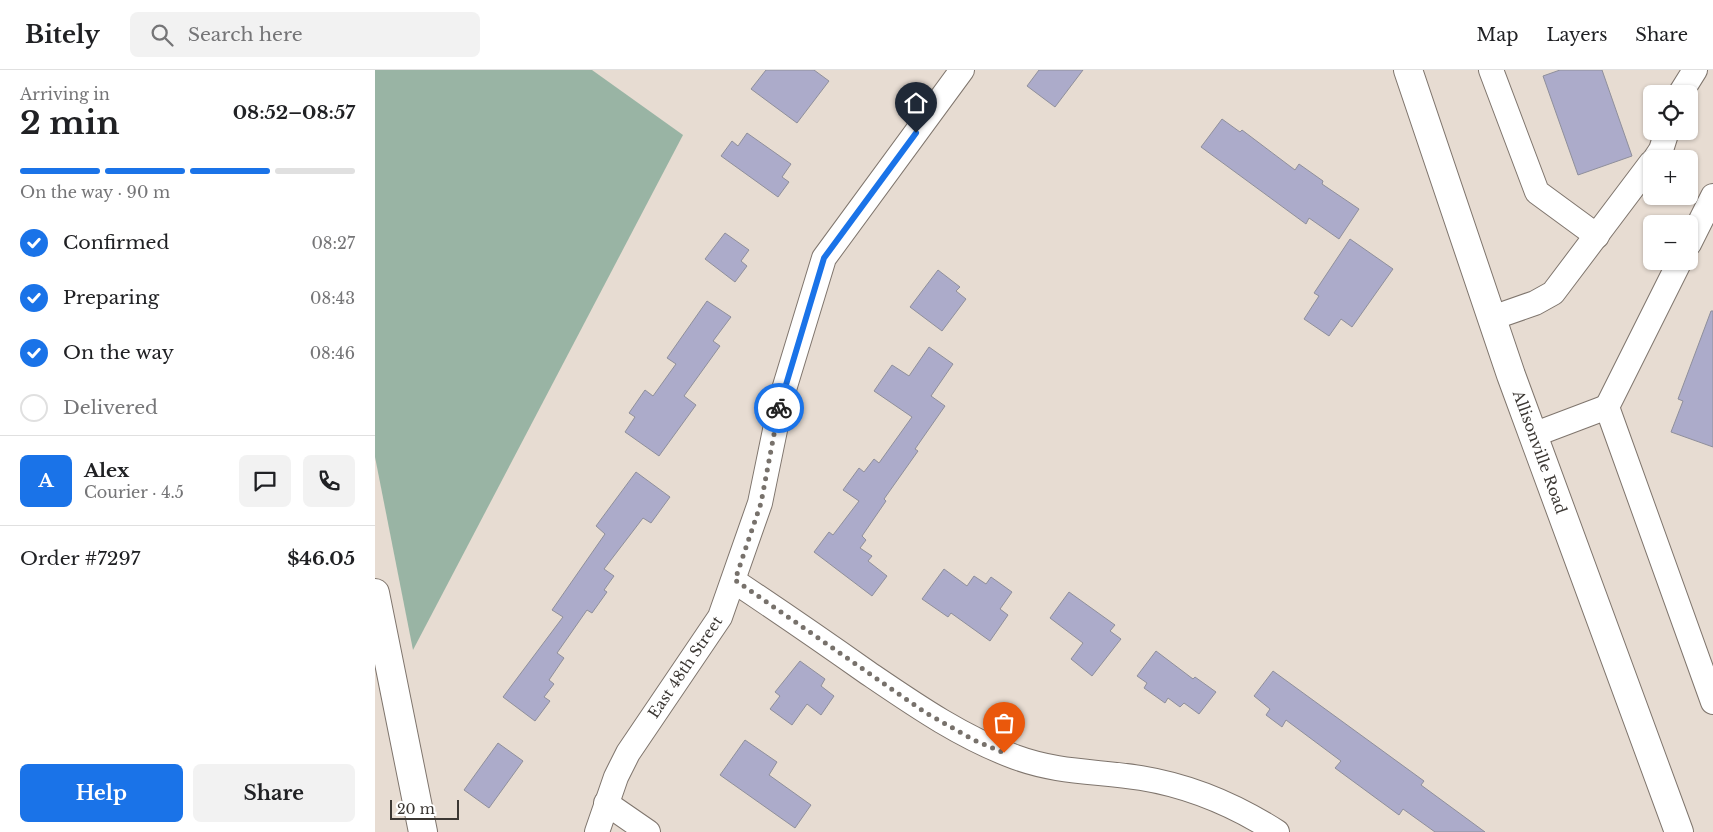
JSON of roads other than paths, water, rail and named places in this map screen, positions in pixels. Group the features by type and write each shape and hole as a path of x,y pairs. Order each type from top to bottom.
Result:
{"main road":[{"name":"Allisonville Road","path":"1408,70 1533,435 1679,832"},
{"path":"375,592 423,832"}],"street":[{"name":"East 48th Street","path":"597,832 616,778 637,737 720,617 735,580 761,503 782,396 824,258 962,70"},
{"path":"1491,70 1537,192 1597,236"},
{"path":"1686,85 1695,70"},
{"path":"1492,318 1535,303 1553,293 1643,174"},
{"path":"1698,226 1713,196"},
{"path":"1533,435 1607,407 1676,270"},
{"path":"1607,407 1713,702"},
{"path":"735,580 926,713 974,740 1015,757 1046,766 1078,772 1142,778 1189,789 1230,806 1277,832"},
{"path":"606,803 648,832"}]}
